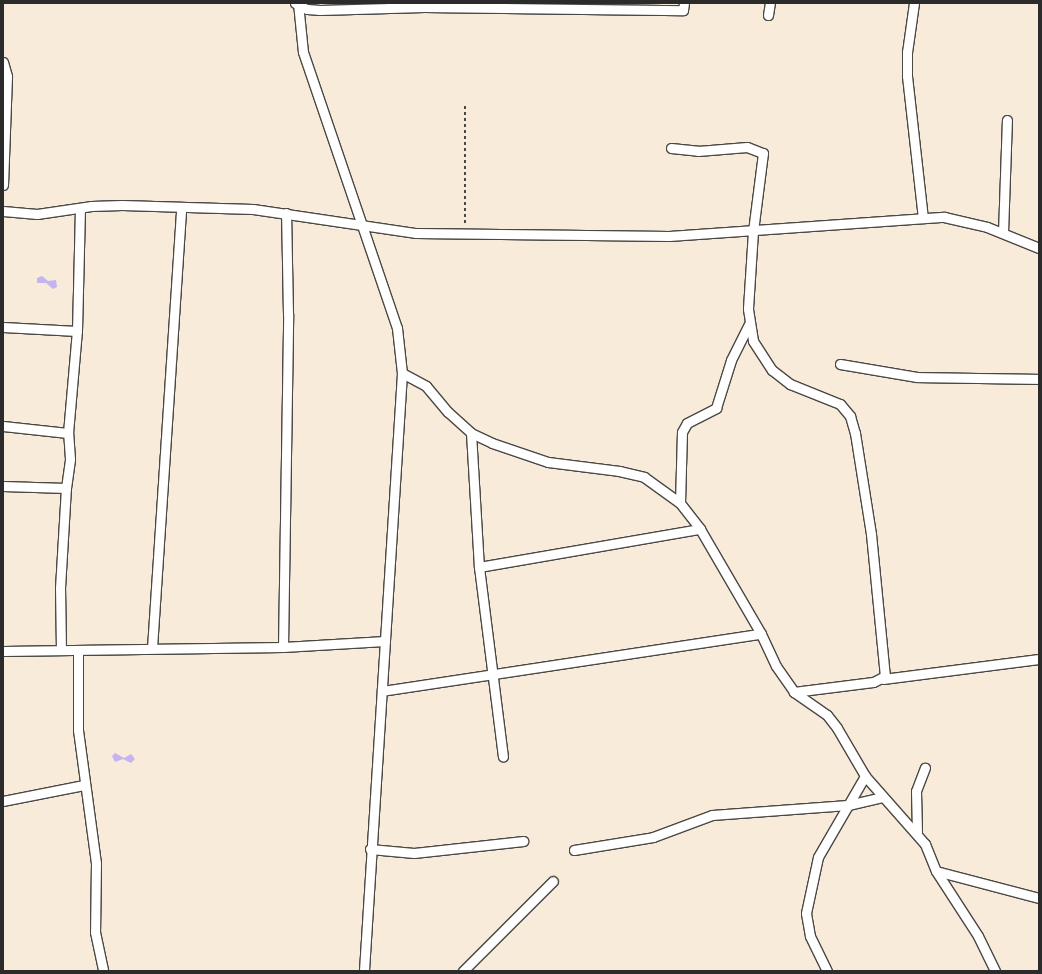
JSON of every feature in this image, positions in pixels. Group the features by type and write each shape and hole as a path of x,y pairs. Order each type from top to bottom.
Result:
{"street":[{"path":"364,971 370,849 382,691 402,373 397,328 360,225 303,52 297,4 320,10 424,7 683,10 684,3"},
{"path":"768,15 770,3"},
{"path":"914,3 907,52 906,76 923,218"},
{"path":"3,62 7,76 3,184"},
{"path":"1003,233 1007,120"},
{"path":"671,148 698,151 747,147 763,153 753,231 749,324 753,341 772,370 790,384 840,404 850,416 862,465 871,534 885,672 883,679"},
{"path":"3,212 37,214 80,208 122,205 253,209 416,233 669,236 923,218 962,220 1003,233 1039,248"},
{"path":"152,648 181,207"},
{"path":"62,650 60,588 66,488 70,459 68,433 77,331 80,208"},
{"path":"283,647 288,314 286,214"},
{"path":"680,503 682,432 687,423 716,408 731,360 749,324"},
{"path":"3,327 77,331"},
{"path":"840,364 917,377 1039,379"},
{"path":"402,373 426,386 448,412 471,433 492,443 548,462 619,471 644,477 680,503 700,529 761,634 776,666 794,692 827,716 865,776 882,797 917,832 925,844 936,871 978,936 995,971"},
{"path":"3,426 68,433"},
{"path":"471,433 479,566 491,673 503,756"},
{"path":"3,486 66,488"},
{"path":"479,566 700,529"},
{"path":"382,691 491,673 761,634"},
{"path":"3,651 283,647 385,641"},
{"path":"78,650 78,730 84,785 96,863 95,932 103,971"},
{"path":"794,692 1039,659"},
{"path":"917,832 916,791 925,768"},
{"path":"827,971 810,936 806,913 818,858 865,776"},
{"path":"3,800 84,785"},
{"path":"574,850 653,836 712,815 848,805 882,797"},
{"path":"370,849 414,853 523,840"},
{"path":"936,871 1039,898"},
{"path":"463,971 552,881"}],"path":[{"path":"465,106 463,175 466,233"}],"building":[{"path":"42,276 48,281 56,280 57,287 53,289 46,283 37,283 37,278"},
{"path":"115,753 124,758 131,754 135,759 131,763 123,759 115,762 112,756"}]}
